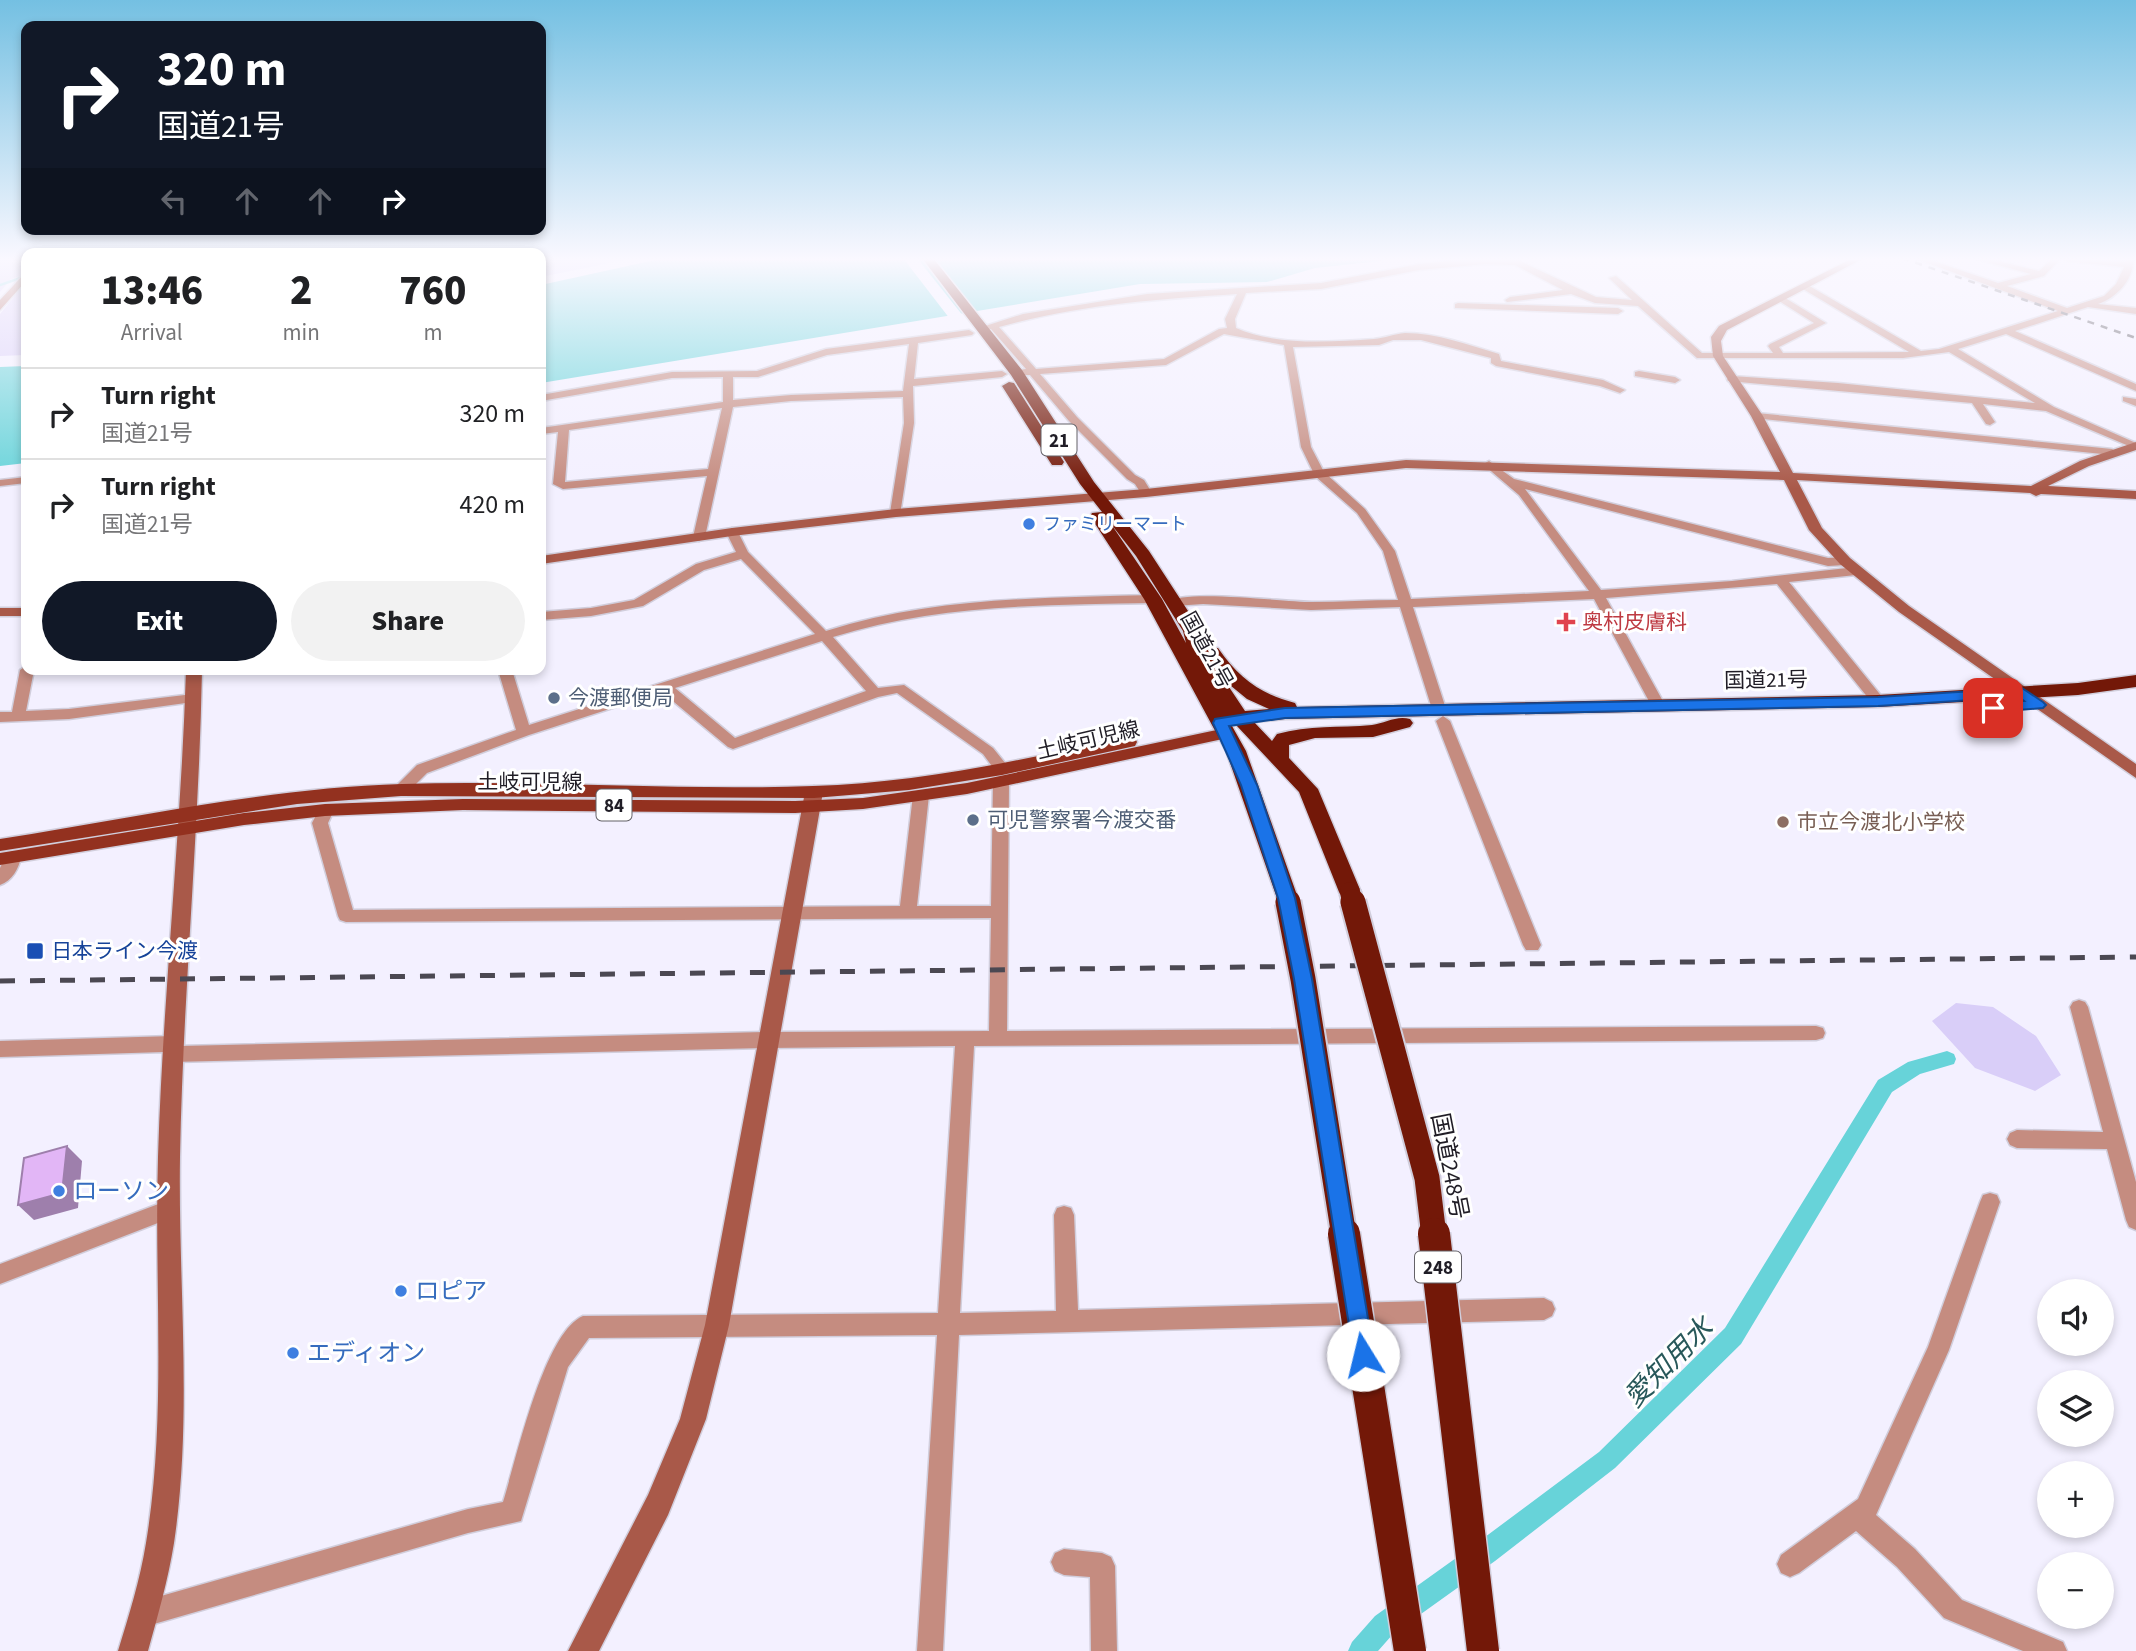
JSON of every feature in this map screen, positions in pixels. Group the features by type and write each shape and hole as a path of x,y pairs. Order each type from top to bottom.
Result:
{"highway":[{"name":"国道21号","path":"983,335 1009,374 1041,439 1143,554 1174,602 1192,631 1195,644 1228,703 1234,726"},
{"name":"国道21号","path":"1091,497 1097,514 1234,726"},
{"path":"1192,631 1206,642 1221,666 1256,698 1275,705 1297,708 1385,711"},
{"name":"国道21号","path":"1234,726 1403,723 1441,715 1658,705 1878,701 2078,690 2136,681"},
{"name":"国道21号","path":"1234,726 1285,713 1385,711 1441,715 1876,714 2092,702 2136,695"},
{"path":"1279,758 1279,744 1284,738 1315,733 1374,731 1403,723"},
{"name":"国道248号","path":"1234,726 1279,758 1308,789 1350,892 1427,1178 1483,1651"},
{"path":"1234,726 1249,785 1287,898 1305,993 1410,1651"}],"main road":[{"name":"土岐可児線","path":"7,858 130,840 188,821 326,810 486,804 813,800 921,795 1234,726"},
{"name":"土岐可児線","path":"0,845 188,821 297,798 401,790 813,800 909,784 1002,776"}],"street":[{"path":"546,397 672,375 758,374 826,352 935,335"},
{"path":"988,335 1033,372 1073,419 1131,477 1143,485 1146,493"},
{"path":"546,431 727,404 908,389 1009,374 1166,362 1215,335"},
{"path":"1244,335 1288,343 1379,342 1389,336 1440,341 1496,356 1496,363 1603,383 1620,390"},
{"path":"1674,335 1697,355 1718,356 1920,354 1950,349 1991,335"},
{"path":"1717,335 1715,345 1718,356 1757,416 1816,530 1850,566 2038,705 2136,772"},
{"path":"1780,356 1773,346 1796,335"},
{"path":"1888,335 1920,354"},
{"path":"2017,335 2136,388"},
{"path":"896,513 909,423 908,389 914,339"},
{"path":"1288,343 1306,447 1319,474 1361,511 1389,551 1441,715 1532,945"},
{"path":"1732,379 1838,386 2050,408 1950,349"},
{"path":"1639,373 1675,380"},
{"path":"699,537 715,472 727,404 728,376"},
{"path":"2136,397 2127,399 2136,403"},
{"path":"1975,400 1990,422"},
{"path":"2046,407 2135,446"},
{"path":"1757,416 2112,452"},
{"path":"564,429 559,484 563,486 715,472"},
{"path":"2036,492 2036,488 2078,464 2135,446"},
{"path":"546,559 732,532 896,513 1146,493 1406,464 1489,464 1787,476 2036,492 2136,495"},
{"path":"1489,464 1511,482 1599,596 1658,705"},
{"path":"0,483 21,481"},
{"path":"1511,482 1850,566"},
{"path":"732,532 743,554 824,636 875,693"},
{"path":"546,616 592,612 638,603 700,567 743,554"},
{"path":"1174,602 1203,600 1311,606 1599,596 1781,580 1850,566"},
{"path":"1781,580 1878,701"},
{"path":"401,790 422,769 524,732 914,610 962,604 1153,599"},
{"path":"0,612 21,612"},
{"path":"18,716 26,675"},
{"path":"133,1651 146,1613 163,1529 172,1360 169,1209 173,1049 188,821 194,675"},
{"path":"507,675 524,732"},
{"path":"666,688 733,744 875,693 899,688 988,751 1002,776 998,1040"},
{"path":"0,716 69,714 193,698"},
{"path":"908,913 921,795"},
{"path":"583,1651 658,1505 692,1419 717,1325 813,800"},
{"path":"326,810 320,823 346,916 1000,912"},
{"path":"0,879 11,866 7,858"},
{"path":"2079,1007 2136,1220"},
{"path":"0,1049 768,1040 1816,1033"},
{"path":"930,1651 965,1040"},
{"path":"2017,1139 2115,1141"},
{"path":"1790,1564 1867,1508 1938,1350 1990,1202"},
{"path":"0,1274 169,1209"},
{"path":"1064,1215 1067,1321"},
{"path":"146,1613 468,1521 512,1512 558,1361 583,1328 949,1324 1544,1309"},
{"path":"1857,1515 1906,1558 1953,1609 2054,1651"},
{"path":"1064,1562 1102,1566 1104,1651"}],"shaded area":[{"path":"0,335 21,335 21,355 0,356"},
{"path":"1956,1003 1993,1007 2036,1036 2061,1075 2035,1091 1975,1068 1932,1021"}],"water":[{"path":"546,335 831,335 546,382"},
{"path":"21,366 21,464 0,466 0,367"}],"building":[{"path":"67,1146 62,1193 18,1205 24,1158"}],"waterway":[{"name":"愛知用水","path":"1361,1651 1384,1625 1607,1460 1733,1336 1885,1086 1915,1068 1947,1059"}],"railway":[{"path":"2127,335 2136,338"},
{"path":"0,981 2136,957"}],"place":[{"name":"ファミリーマート","path":"1029,524"},
{"name":"奥村皮膚科","path":"1566,622"},
{"name":"今渡郵便局","path":"554,698"},
{"name":"可児警察署今渡交番","path":"973,820"},
{"name":"市立今渡北小学校","path":"1783,822"},
{"name":"日本ライン今渡","path":"35,951"},
{"name":"ローソン","path":"59,1191"},
{"name":"ロピア","path":"401,1291"},
{"name":"エディオン","path":"293,1353"}],"route":[{"path":"1363,1355 1303,979 1287,898 1236,751 1220,723 1285,713 1878,701 2022,692 2038,705 1993,708"}]}
